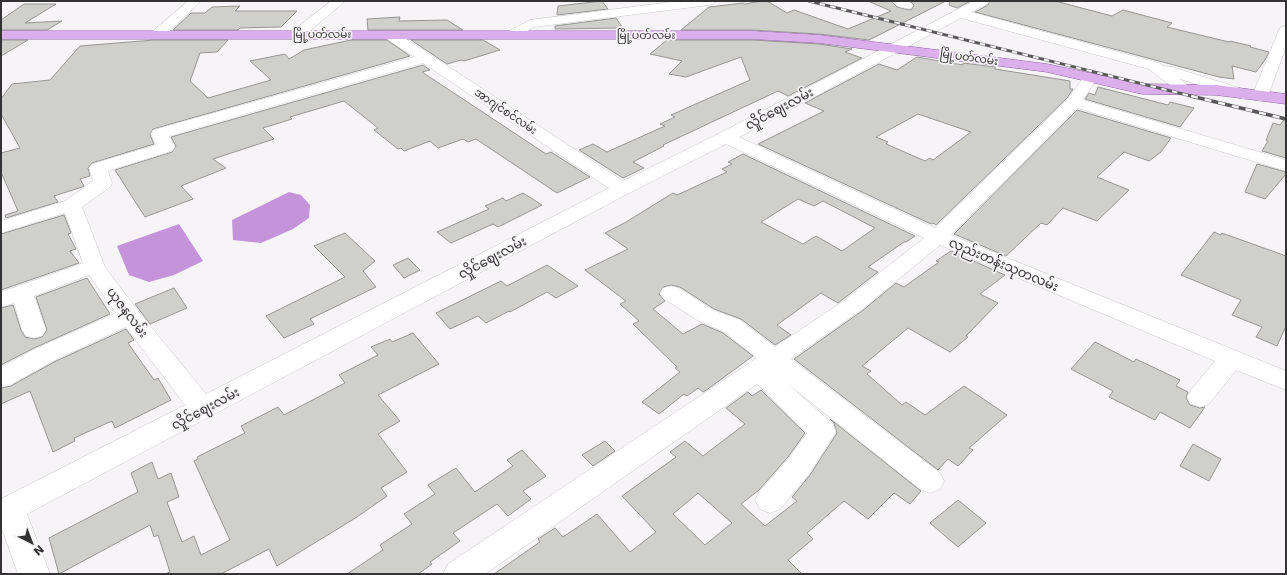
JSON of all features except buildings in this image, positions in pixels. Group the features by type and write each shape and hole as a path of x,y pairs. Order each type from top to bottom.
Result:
{"main road":[{"name":"မြို့ပတ်လမ်း","path":"1,35 752,35 819,39 894,47 1047,68 1142,89 1216,90 1286,99"}],"street":[{"path":"156,35 195,1"},
{"path":"298,34 339,1"},
{"path":"512,35 530,24 709,1"},
{"name":"လှိုင်ဈေးလမ်း","path":"6,511 622,189 726,137 983,1"},
{"path":"959,13 1154,66 1244,94"},
{"name":"အာဂျင်စင်လမ်း","path":"389,34 622,189"},
{"path":"1260,96 1285,35"},
{"path":"1,227 72,206 103,183 98,168 166,147 159,134 425,58"},
{"path":"1154,66 1185,90"},
{"path":"459,574 853,305 938,237 1074,102 1090,78"},
{"path":"1074,102 1286,166"},
{"name":"လှည်းတန်းသုတလမ်း","path":"726,137 938,237 1286,381"},
{"name":"ယုဇနလမ်း","path":"72,206 94,266 130,316 203,409"},
{"path":"34,330 11,296 94,266"},
{"path":"671,293 705,315 732,326 823,432 799,466 770,500"},
{"path":"1,378 44,355 130,316"},
{"path":"1200,397 1231,358"},
{"path":"766,364 930,481"},
{"path":"6,511 34,574"}],"shaded area":[{"path":"289,192 301,195 310,205 309,218 293,229 261,243 233,240 232,220"},
{"path":"179,224 203,261 174,275 149,282 129,275 117,246"}],"railway":[{"path":"809,1 1195,97"},
{"path":"1191,96 1286,119"}]}
